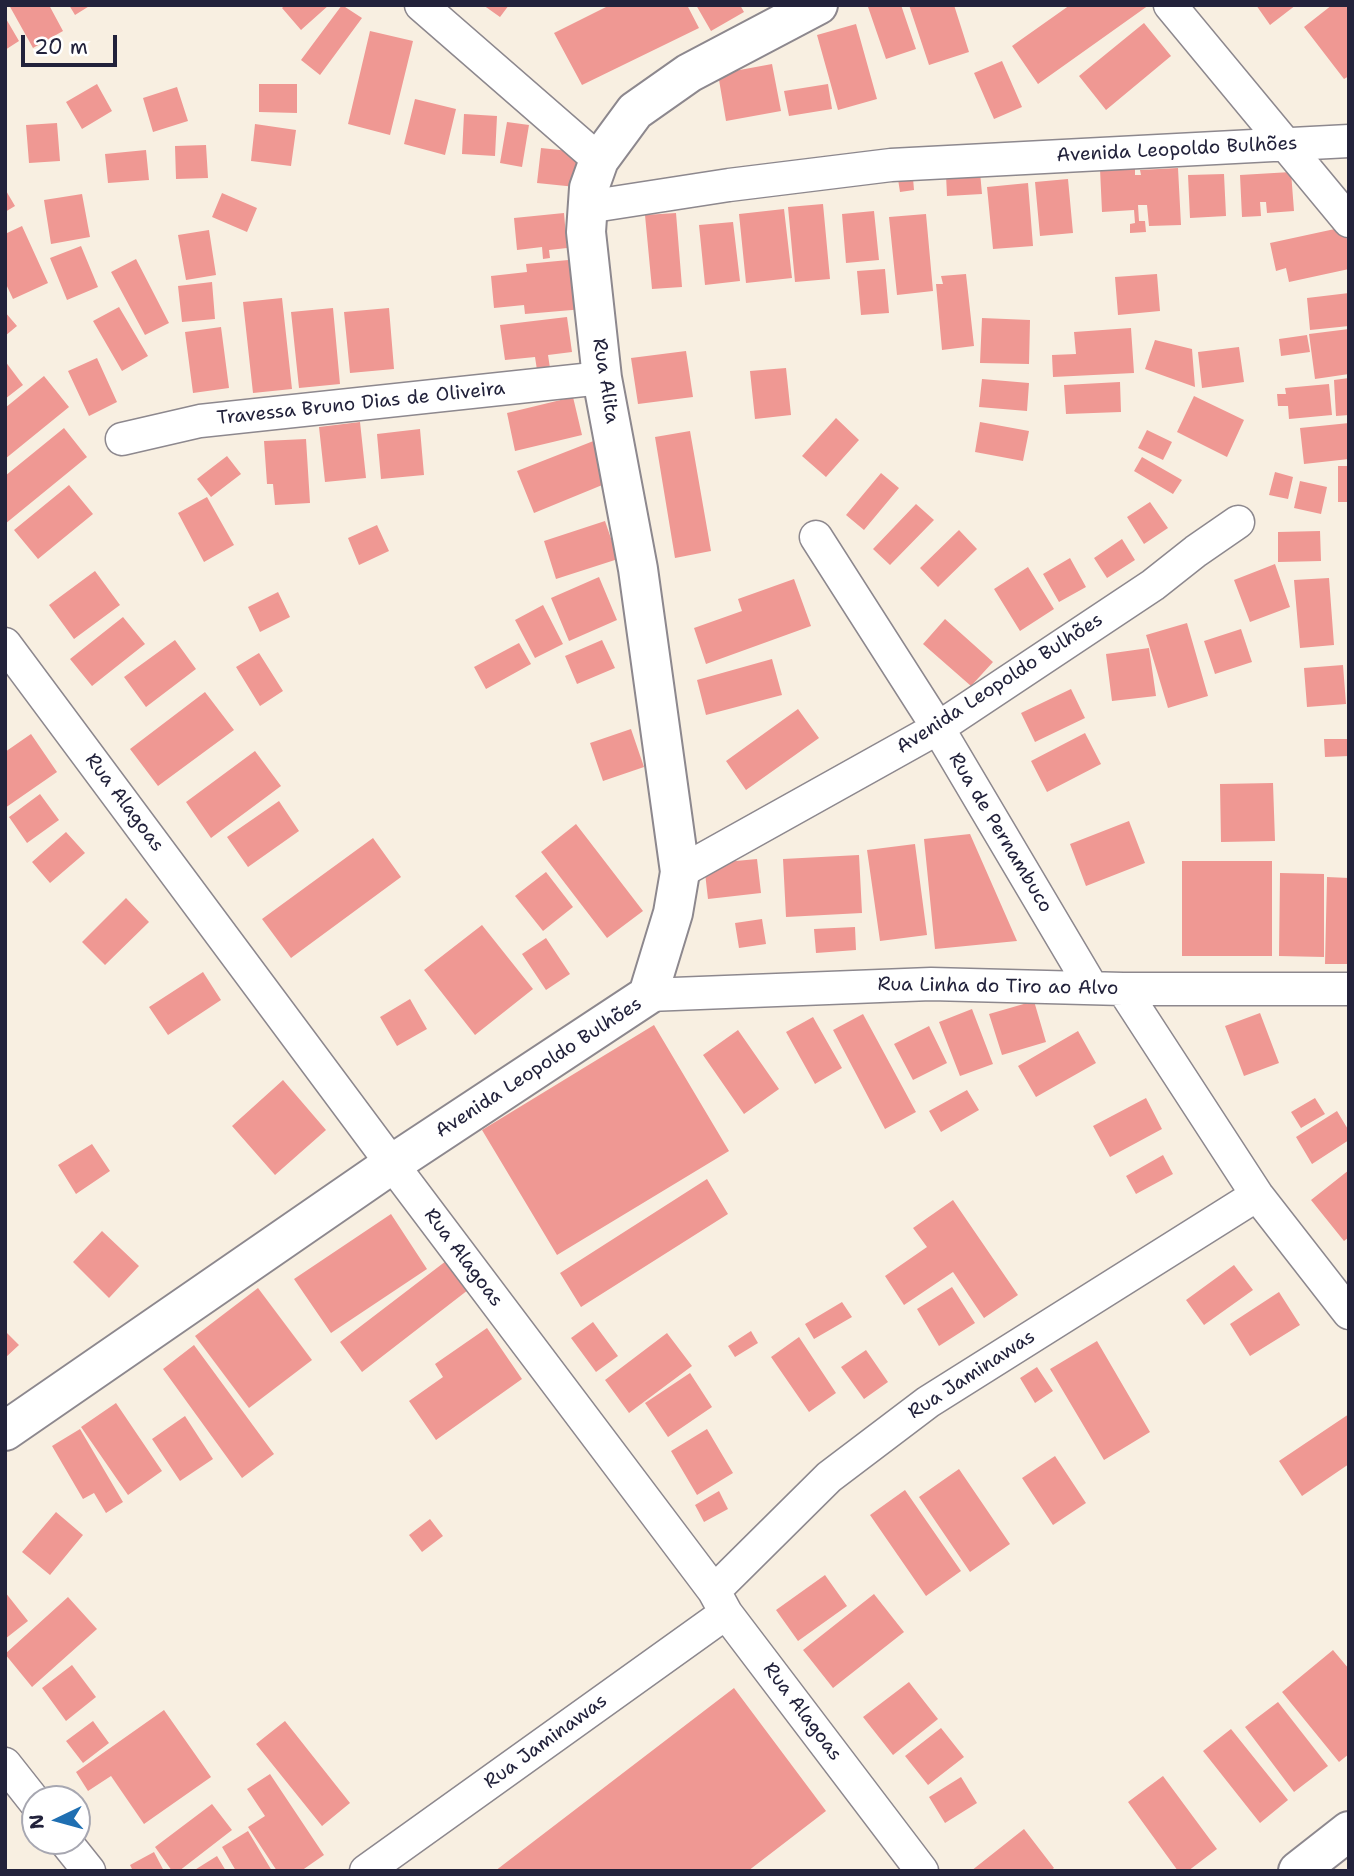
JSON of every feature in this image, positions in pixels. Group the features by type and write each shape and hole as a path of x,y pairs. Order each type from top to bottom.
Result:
{"street":[{"path":"421,5 599,160"},
{"name":"Rua Alita","path":"680,872 638,569 603,378 586,232 589,188 599,160 635,111 689,73 818,5"},
{"path":"1170,5 1349,221"},
{"name":"Avenida Leopoldo Bulhões","path":"587,207 729,185 891,165 1349,141"},
{"name":"Travessa Bruno Dias de Oliveira","path":"122,439 200,421 603,378"},
{"name":"Avenida Leopoldo Bulhões","path":"5,1431 392,1164 648,995 673,914 680,872 938,729 1153,584 1238,522"},
{"name":"Rua de Pernambuco","path":"816,537 938,729 1092,988"},
{"name":"Rua Alagoas","path":"5,644 720,1602 913,1867"},
{"name":"Rua Linha do Tiro ao Alvo","path":"648,995 931,984 1123,989 1349,989"},
{"path":"1123,989 1257,1195 1349,1313"},
{"name":"Rua Jaminawas","path":"366,1871 720,1602 829,1477 928,1402 1257,1195"},
{"path":"5,1764 22,1785"},
{"path":"1298,1871 1349,1831"},
{"path":"76,1855 89,1871"}],"building":[{"path":"9,5 49,5 63,31 33,48"},
{"path":"69,5 91,5 75,15"},
{"path":"285,5 329,5 301,30 282,8"},
{"path":"342,5 362,18 320,75 301,60"},
{"path":"483,5 509,5 500,17"},
{"path":"610,5 687,5 699,28 582,85 554,33"},
{"path":"696,5 740,5 744,12 711,31"},
{"path":"901,5 916,49 886,59 868,7"},
{"path":"909,5 954,5 969,52 929,65"},
{"path":"1070,5 1149,5 1038,84 1012,46"},
{"path":"1256,5 1296,5 1270,25"},
{"path":"1332,5 1349,5 1349,76 1344,79 1304,27"},
{"path":"5,17 19,41 5,50"},
{"path":"1144,23 1171,56 1106,110 1079,76"},
{"path":"856,24 877,99 838,110 817,35"},
{"path":"370,31 413,41 390,135 348,124"},
{"path":"1002,61 1022,107 994,119 974,73"},
{"path":"772,64 781,111 726,121 718,74"},
{"path":"97,84 112,111 82,129 66,102"},
{"path":"259,84 297,84 297,113 259,112"},
{"path":"828,84 832,109 789,116 784,91"},
{"path":"177,87 188,121 153,132 143,98"},
{"path":"415,99 456,109 445,155 404,144"},
{"path":"464,114 497,116 495,156 462,154"},
{"path":"507,122 529,125 522,167 500,163"},
{"path":"57,123 60,161 29,163 26,125"},
{"path":"255,124 296,130 291,166 251,161"},
{"path":"206,145 208,178 176,179 175,146"},
{"path":"541,148 579,152 576,187 537,183"},
{"path":"146,150 149,180 108,183 105,154"},
{"path":"1135,168 1135,175 1141,175 1140,170 1178,168 1181,225 1149,226 1147,205 1138,205 1139,221 1145,221 1146,232 1130,233 1130,224 1135,223 1134,210 1102,212 1100,169"},
{"path":"980,172 982,194 947,196 946,175"},
{"path":"1291,172 1294,211 1267,213 1266,202 1260,202 1261,216 1242,217 1240,175"},
{"path":"1224,174 1226,216 1190,218 1188,175"},
{"path":"913,178 914,190 900,192 898,179"},
{"path":"1068,179 1073,233 1040,236 1035,182"},
{"path":"1028,183 1033,246 993,249 987,187"},
{"path":"5,189 15,206 5,212"},
{"path":"222,193 257,208 247,232 212,217"},
{"path":"82,194 90,237 51,244 44,200"},
{"path":"823,204 830,279 795,282 788,207"},
{"path":"784,209 792,278 746,283 739,214"},
{"path":"874,211 879,260 846,263 842,214"},
{"path":"564,213 567,248 549,250 550,258 543,259 542,247 517,250 514,218"},
{"path":"676,213 682,287 652,289 645,215"},
{"path":"926,214 933,291 897,295 889,217"},
{"path":"733,222 740,281 705,285 699,225"},
{"path":"22,226 48,283 13,299 5,282 5,234"},
{"path":"1344,227 1349,248 1349,269 1289,282 1286,268 1276,271 1270,243"},
{"path":"209,230 216,275 186,280 178,235"},
{"path":"81,246 98,287 67,300 50,258"},
{"path":"136,259 169,323 145,335 111,272"},
{"path":"579,259 584,309 525,314 524,305 494,308 491,276 527,272 526,264"},
{"path":"885,269 889,313 861,315 857,271"},
{"path":"966,274 974,346 942,350 936,284 943,284 941,276"},
{"path":"1157,274 1160,311 1118,315 1115,277"},
{"path":"212,282 215,319 182,322 178,286"},
{"path":"1349,293 1349,326 1310,330 1307,298"},
{"path":"282,298 292,389 253,393 243,302"},
{"path":"119,307 148,356 122,371 93,321"},
{"path":"333,308 340,384 299,388 291,312"},
{"path":"389,308 394,369 350,373 344,312"},
{"path":"5,312 17,326 5,336"},
{"path":"567,317 572,352 548,355 550,368 537,370 535,357 505,360 500,325"},
{"path":"982,318 1030,320 1029,364 980,363"},
{"path":"221,327 229,388 193,393 185,332"},
{"path":"1131,328 1134,373 1053,377 1052,355 1076,354 1074,332"},
{"path":"1349,329 1349,374 1315,379 1309,334"},
{"path":"1307,335 1310,352 1281,356 1279,339"},
{"path":"1155,340 1192,349 1195,387 1145,369"},
{"path":"1239,347 1244,382 1202,388 1198,352"},
{"path":"686,351 693,397 638,404 631,358"},
{"path":"97,358 117,402 89,416 68,371"},
{"path":"5,361 23,385 5,399"},
{"path":"786,368 791,415 755,419 750,371"},
{"path":"44,376 69,407 5,459 5,408"},
{"path":"1349,378 1349,415 1336,416 1334,380"},
{"path":"982,379 1029,383 1027,411 979,407"},
{"path":"1120,382 1121,412 1066,414 1064,385"},
{"path":"1329,384 1332,415 1289,419 1288,406 1278,406 1277,394 1286,394 1285,388"},
{"path":"1194,396 1244,420 1227,457 1177,432"},
{"path":"573,397 582,435 515,451 507,413"},
{"path":"836,418 859,440 826,477 802,456"},
{"path":"360,422 366,478 325,482 319,427"},
{"path":"980,422 1029,431 1023,461 975,452"},
{"path":"1349,423 1349,459 1304,464 1300,428"},
{"path":"64,428 87,457 5,524 5,476"},
{"path":"420,429 424,475 381,479 377,434"},
{"path":"1147,430 1172,442 1163,460 1138,448"},
{"path":"690,431 711,551 675,558 655,437"},
{"path":"306,439 310,503 275,505 273,484 267,484 264,441"},
{"path":"596,440 612,481 534,513 517,471"},
{"path":"227,456 241,474 211,497 197,479"},
{"path":"1142,457 1182,480 1173,494 1134,471"},
{"path":"1338,466 1349,466 1349,502 1338,502"},
{"path":"1275,472 1293,477 1288,499 1269,495"},
{"path":"881,473 899,488 864,530 846,515"},
{"path":"1300,481 1327,487 1321,514 1294,508"},
{"path":"69,485 93,514 38,559 14,530"},
{"path":"207,497 234,545 204,562 178,513"},
{"path":"1150,502 1168,528 1144,544 1127,517"},
{"path":"916,504 934,520 890,565 873,549"},
{"path":"605,521 618,559 556,579 544,541"},
{"path":"377,525 389,551 359,565 348,538"},
{"path":"959,530 977,549 938,587 920,568"},
{"path":"1320,531 1321,561 1278,562 1278,532"},
{"path":"1122,539 1135,560 1107,578 1094,558"},
{"path":"1070,558 1086,587 1059,602 1043,574"},
{"path":"1275,564 1290,607 1250,622 1234,580"},
{"path":"1028,567 1054,609 1020,631 994,589"},
{"path":"95,571 120,605 74,639 49,605"},
{"path":"599,577 617,620 569,641 551,598"},
{"path":"1329,578 1334,645 1300,648 1294,580"},
{"path":"794,579 811,626 706,664 694,628 742,611 738,599"},
{"path":"278,592 290,617 260,632 248,607"},
{"path":"543,605 563,644 535,658 515,620"},
{"path":"123,617 145,644 92,686 70,659"},
{"path":"945,619 993,662 971,686 923,644"},
{"path":"1187,623 1208,696 1168,708 1146,635"},
{"path":"1241,629 1252,662 1215,674 1204,641"},
{"path":"175,640 196,669 146,707 124,677"},
{"path":"602,640 615,668 577,684 565,656"},
{"path":"519,643 531,664 486,689 474,667"},
{"path":"1149,648 1156,696 1112,701 1106,654"},
{"path":"259,653 283,691 260,706 236,667"},
{"path":"772,659 782,695 706,715 697,680"},
{"path":"1343,665 1346,704 1307,707 1304,668"},
{"path":"1071,689 1085,718 1035,742 1021,713"},
{"path":"205,692 234,730 158,786 130,749"},
{"path":"798,709 819,738 746,790 726,761"},
{"path":"631,729 644,767 603,781 590,743"},
{"path":"1085,733 1101,764 1047,792 1031,761"},
{"path":"31,734 57,772 5,808 5,752"},
{"path":"1324,739 1349,739 1349,756 1325,757"},
{"path":"255,751 281,786 211,838 186,802"},
{"path":"1273,783 1275,841 1221,842 1220,784"},
{"path":"40,794 59,820 27,843 9,817"},
{"path":"279,801 299,831 248,867 227,837"},
{"path":"1129,821 1145,863 1086,886 1070,844"},
{"path":"576,824 643,911 607,938 541,852"},
{"path":"66,832 85,853 50,883 32,862"},
{"path":"970,834 1017,941 935,949 924,839"},
{"path":"373,838 401,877 291,958 262,919"},
{"path":"915,844 927,935 880,941 867,850"},
{"path":"859,855 862,913 786,917 783,859"},
{"path":"757,859 761,893 708,899 704,864"},
{"path":"1182,861 1272,861 1272,956 1182,956"},
{"path":"546,872 573,907 543,931 515,896"},
{"path":"1280,873 1324,874 1324,957 1279,956"},
{"path":"1327,877 1349,878 1349,964 1325,964"},
{"path":"126,898 149,922 105,965 82,942"},
{"path":"762,919 766,944 739,948 735,923"},
{"path":"482,925 533,989 475,1035 424,970"},
{"path":"855,927 856,950 816,953 814,929"},
{"path":"546,938 570,974 546,990 522,954"},
{"path":"203,972 221,1000 168,1035 149,1007"},
{"path":"410,999 427,1029 397,1046 380,1017"},
{"path":"1034,1001 1046,1042 1002,1055 989,1014"},
{"path":"972,1009 993,1064 960,1076 939,1022"},
{"path":"1260,1013 1279,1063 1244,1076 1225,1026"},
{"path":"863,1014 916,1112 885,1129 833,1030"},
{"path":"813,1017 842,1068 815,1084 786,1032"},
{"path":"654,1025 729,1151 557,1255 482,1130"},
{"path":"929,1026 947,1063 913,1080 894,1044"},
{"path":"738,1030 779,1089 744,1114 703,1055"},
{"path":"1078,1031 1096,1063 1036,1097 1018,1066"},
{"path":"283,1080 326,1130 275,1175 232,1126"},
{"path":"967,1090 979,1110 941,1132 929,1111"},
{"path":"1146,1098 1162,1129 1110,1157 1093,1126"},
{"path":"1315,1098 1325,1114 1301,1128 1291,1112"},
{"path":"1337,1111 1349,1131 1349,1140 1312,1164 1296,1137"},
{"path":"92,1144 110,1171 76,1194 58,1165"},
{"path":"1163,1155 1173,1174 1136,1194 1126,1176"},
{"path":"1349,1170 1349,1237 1344,1241 1311,1200"},
{"path":"707,1179 728,1214 581,1307 560,1273"},
{"path":"953,1200 1018,1295 984,1318 953,1272 904,1305 885,1276 927,1247 913,1228"},
{"path":"391,1214 427,1269 331,1333 294,1279"},
{"path":"102,1231 139,1266 109,1298 73,1262"},
{"path":"446,1261 468,1290 362,1372 340,1342"},
{"path":"1234,1265 1253,1290 1204,1325 1186,1300"},
{"path":"952,1287 975,1323 939,1346 917,1309"},
{"path":"258,1288 312,1360 249,1408 195,1336"},
{"path":"1279,1292 1300,1325 1250,1356 1230,1324"},
{"path":"842,1302 852,1317 814,1339 805,1324"},
{"path":"593,1322 618,1356 596,1372 571,1338"},
{"path":"487,1328 522,1379 436,1440 409,1401 443,1377 435,1364"},
{"path":"5,1331 19,1345 5,1358"},
{"path":"751,1331 758,1343 735,1357 728,1346"},
{"path":"667,1333 692,1366 629,1413 605,1380"},
{"path":"799,1337 836,1393 809,1412 771,1357"},
{"path":"1097,1341 1150,1432 1104,1460 1050,1369"},
{"path":"194,1345 274,1454 242,1478 163,1369"},
{"path":"866,1350 888,1382 864,1399 841,1367"},
{"path":"1037,1367 1053,1391 1035,1403 1020,1378"},
{"path":"690,1373 712,1407 668,1437 645,1403"},
{"path":"116,1403 162,1471 128,1495 81,1427"},
{"path":"1349,1414 1349,1464 1302,1496 1279,1461"},
{"path":"185,1416 213,1459 180,1481 152,1439"},
{"path":"80,1429 123,1502 106,1513 94,1493 83,1499 52,1446"},
{"path":"707,1429 733,1473 697,1495 671,1451"},
{"path":"1055,1456 1086,1503 1053,1525 1022,1478"},
{"path":"959,1469 1010,1544 970,1572 919,1497"},
{"path":"905,1490 961,1571 926,1596 870,1515"},
{"path":"719,1491 728,1509 704,1522 695,1505"},
{"path":"56,1512 83,1535 50,1575 22,1552"},
{"path":"430,1519 443,1536 422,1552 409,1535"},
{"path":"825,1575 847,1606 798,1641 776,1610"},
{"path":"5,1592 28,1621 5,1639"},
{"path":"874,1594 904,1632 833,1688 803,1650"},
{"path":"68,1597 97,1629 32,1687 5,1654"},
{"path":"1333,1650 1349,1669 1349,1754 1339,1762 1282,1692"},
{"path":"72,1665 96,1697 66,1721 42,1688"},
{"path":"909,1682 938,1719 893,1755 863,1717"},
{"path":"734,1688 826,1811 748,1871 495,1871"},
{"path":"1278,1702 1328,1766 1294,1792 1245,1727"},
{"path":"164,1710 211,1777 144,1824 111,1776 91,1789 91,1785 84,1785 76,1772"},
{"path":"93,1721 109,1743 83,1763 66,1741"},
{"path":"285,1721 350,1803 322,1826 256,1744"},
{"path":"941,1728 964,1757 928,1785 905,1756"},
{"path":"1231,1729 1288,1800 1260,1823 1203,1751"},
{"path":"270,1774 324,1855 301,1871 277,1871 248,1827 265,1816 247,1789"},
{"path":"1163,1776 1217,1849 1188,1871 1178,1871 1128,1802"},
{"path":"961,1777 977,1803 945,1823 929,1797"},
{"path":"212,1804 232,1830 179,1871 172,1871 155,1847"},
{"path":"1024,1829 1054,1868 1050,1871 971,1871"},
{"path":"248,1831 272,1871 236,1871 222,1847"},
{"path":"154,1852 164,1871 133,1871 130,1865"},
{"path":"217,1856 226,1871 193,1871"}]}
